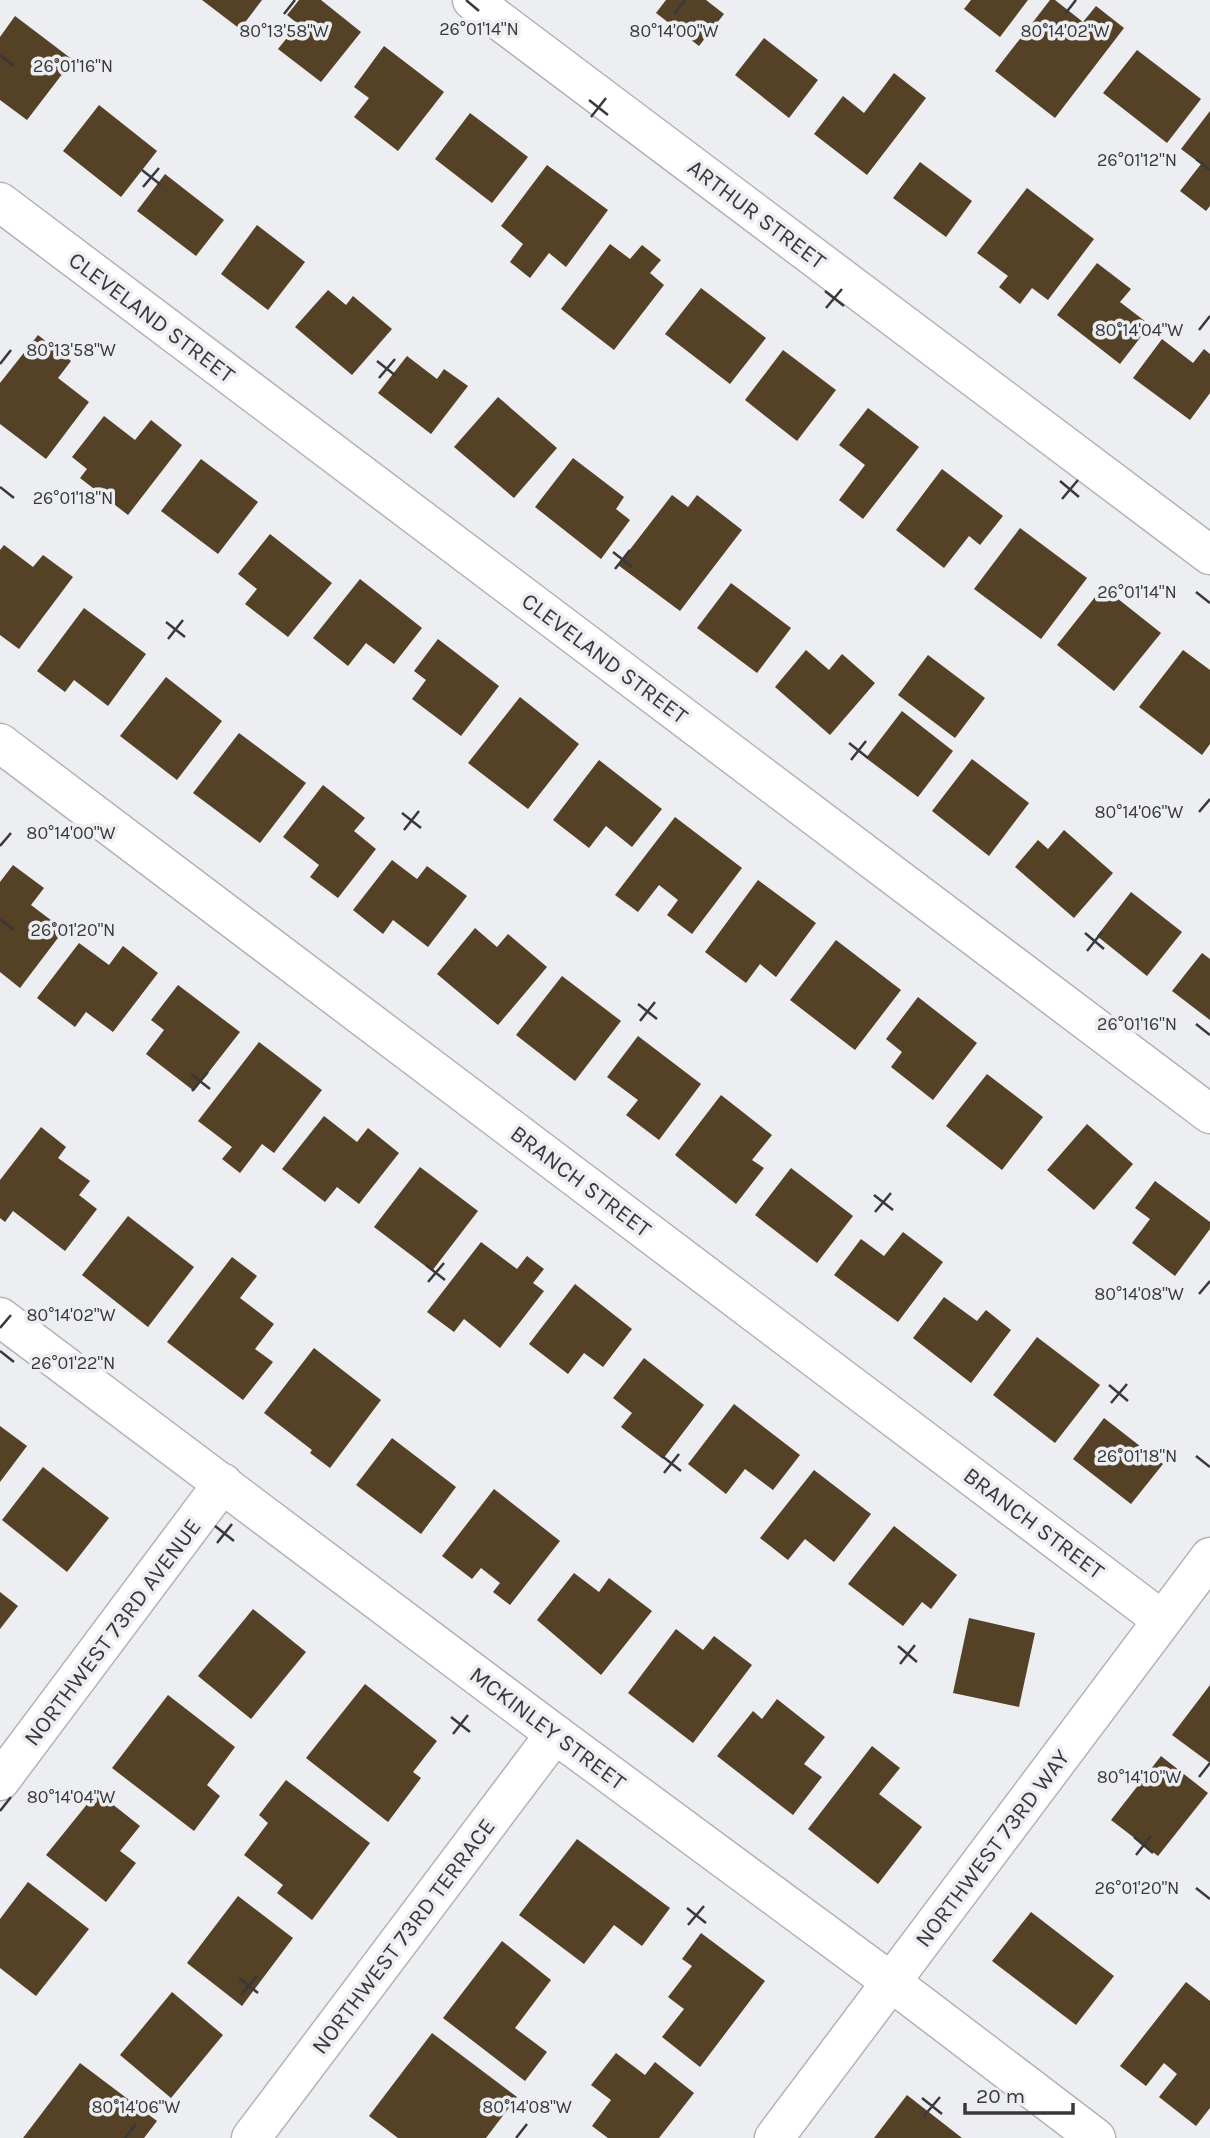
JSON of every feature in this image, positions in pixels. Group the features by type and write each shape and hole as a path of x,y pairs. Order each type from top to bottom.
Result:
{"street":[{"name":"ARTHUR STREET","path":"472,0 1210,555"},
{"name":"CLEVELAND STREET","path":"0,202 1210,1114"},
{"name":"BRANCH STREET","path":"0,743 1162,1620"},
{"name":"MCKINLEY STREET","path":"0,1317 1096,2138"},
{"name":"NORTHWEST 73RD AVENUE","path":"0,1781 223,1483"},
{"name":"NORTHWEST 73RD WAY","path":"774,2138 1210,1557"},
{"name":"NORTHWEST 73RD TERRACE","path":"251,2138 555,1734"}],"building":[{"path":"202,0 262,0 240,29"},
{"path":"299,0 321,0 361,32 321,82 278,49 298,24 287,15"},
{"path":"666,0 706,0 724,14 699,46 656,13"},
{"path":"971,0 1028,0 1000,37 964,9"},
{"path":"1050,0 1055,0 1083,22 1096,6 1124,28 1055,118 995,71"},
{"path":"15,16 73,60 27,120 0,100 0,37"},
{"path":"764,38 818,80 789,118 735,75"},
{"path":"384,46 444,92 398,151 354,117 369,98 354,87"},
{"path":"1137,50 1201,99 1167,143 1103,93"},
{"path":"894,73 926,98 867,175 814,134 843,96 864,113"},
{"path":"99,105 157,151 121,197 63,151"},
{"path":"1210,111 1210,206 1206,211 1180,191 1201,164 1181,149"},
{"path":"470,113 528,157 492,203 435,159"},
{"path":"920,162 972,201 946,237 893,198"},
{"path":"547,165 608,210 566,267 549,253 530,278 510,262 523,244 501,226"},
{"path":"165,174 224,220 196,256 137,211"},
{"path":"1027,188 1094,239 1048,300 1032,288 1020,304 999,287 1008,276 977,253"},
{"path":"257,225 305,262 268,310 221,274"},
{"path":"610,244 630,259 642,245 661,260 650,273 664,285 614,350 561,309"},
{"path":"1097,263 1131,289 1120,302 1150,325 1120,364 1057,315"},
{"path":"701,288 766,338 730,384 665,334"},
{"path":"328,290 346,305 353,296 392,329 352,375 295,327"},
{"path":"38,335 71,361 58,378 89,402 46,459 0,424 0,383"},
{"path":"1162,339 1193,363 1204,349 1210,354 1210,393 1190,420 1133,378"},
{"path":"783,350 836,390 797,441 745,400"},
{"path":"407,356 437,379 444,369 468,386 431,434 378,393"},
{"path":"498,397 557,448 514,498 454,447"},
{"path":"868,408 919,447 863,519 839,500 865,465 839,445"},
{"path":"104,416 135,440 151,420 182,445 128,515 80,478 87,469 72,457"},
{"path":"573,458 624,497 616,509 630,520 601,559 535,507"},
{"path":"201,459 258,502 218,554 161,511"},
{"path":"942,469 1003,516 980,545 969,536 944,568 896,530"},
{"path":"672,495 688,507 697,495 742,530 680,611 618,565"},
{"path":"1020,528 1087,578 1041,639 974,589"},
{"path":"270,534 332,583 288,637 245,604 257,589 238,574"},
{"path":"4,545 33,567 43,555 73,577 19,649 0,635 0,550"},
{"path":"360,579 422,628 394,664 366,643 348,666 313,638"},
{"path":"731,583 791,628 757,673 697,628"},
{"path":"1103,587 1161,633 1114,691 1057,645"},
{"path":"84,608 146,654 108,706 74,680 65,692 37,671"},
{"path":"438,639 499,686 461,736 412,699 426,680 414,671"},
{"path":"806,650 829,670 842,654 875,683 830,735 775,687"},
{"path":"1183,650 1210,670 1210,744 1202,755 1139,707"},
{"path":"928,655 985,698 955,738 898,695"},
{"path":"166,677 222,721 177,780 120,736"},
{"path":"520,697 579,744 528,809 468,763"},
{"path":"902,711 953,751 918,797 866,758"},
{"path":"239,733 306,783 260,843 193,793"},
{"path":"972,759 1029,803 989,856 932,811"},
{"path":"599,760 662,809 632,847 606,826 589,848 553,820"},
{"path":"323,785 365,818 354,831 376,849 338,898 310,877 319,865 283,837"},
{"path":"675,817 742,868 692,934 667,915 678,900 659,885 638,912 615,895"},
{"path":"1064,830 1113,873 1074,918 1015,867 1038,840 1048,849"},
{"path":"392,860 417,879 427,866 467,896 428,947 393,920 383,934 353,910"},
{"path":"13,865 44,888 31,905 64,930 20,988 0,972 0,882"},
{"path":"758,880 816,923 776,977 760,964 746,983 705,952"},
{"path":"1131,892 1182,932 1147,976 1097,936"},
{"path":"475,928 497,947 508,934 547,967 498,1025 437,974"},
{"path":"836,940 901,990 855,1050 790,1000"},
{"path":"79,943 109,965 123,946 158,973 113,1032 86,1012 75,1027 37,998"},
{"path":"1202,953 1210,959 1210,1020 1172,991"},
{"path":"562,976 621,1021 575,1081 516,1035"},
{"path":"178,985 240,1032 194,1091 146,1054 164,1030 151,1020"},
{"path":"918,997 977,1043 933,1100 891,1067 902,1052 886,1039"},
{"path":"638,1036 701,1084 659,1140 626,1115 638,1100 607,1077"},
{"path":"259,1042 322,1090 274,1153 262,1144 240,1173 222,1159 232,1147 198,1121"},
{"path":"987,1074 1043,1117 1002,1170 946,1126"},
{"path":"721,1095 772,1135 752,1160 764,1168 736,1204 675,1155"},
{"path":"324,1116 357,1142 368,1128 399,1153 359,1204 337,1187 325,1202 282,1169"},
{"path":"1087,1124 1133,1164 1094,1210 1047,1170"},
{"path":"41,1127 66,1147 58,1158 90,1181 79,1195 97,1209 65,1251 13,1211 5,1222 0,1218 0,1180"},
{"path":"420,1167 478,1211 432,1271 374,1227"},
{"path":"791,1168 853,1216 817,1263 755,1215"},
{"path":"1155,1181 1210,1222 1210,1229 1175,1276 1132,1243 1150,1219 1135,1208"},
{"path":"128,1216 194,1267 148,1327 82,1275"},
{"path":"903,1232 943,1262 898,1322 834,1275 861,1239 884,1256"},
{"path":"481,1242 517,1269 527,1256 544,1269 533,1283 544,1291 500,1348 464,1319 454,1332 427,1312"},
{"path":"232,1257 257,1276 240,1298 274,1324 255,1349 273,1362 243,1400 167,1342"},
{"path":"575,1284 632,1329 603,1367 584,1353 568,1374 529,1344"},
{"path":"944,1297 977,1321 986,1310 1011,1330 971,1383 913,1338"},
{"path":"1037,1337 1100,1385 1055,1443 993,1395"},
{"path":"314,1348 381,1400 330,1468 310,1453 312,1450 264,1413"},
{"path":"644,1358 704,1405 663,1459 621,1427 632,1413 613,1398"},
{"path":"734,1404 800,1455 773,1490 745,1469 726,1494 688,1464"},
{"path":"1104,1418 1163,1464 1131,1504 1073,1459"},
{"path":"0,1426 27,1446 0,1482"},
{"path":"392,1438 456,1487 421,1534 356,1485"},
{"path":"43,1467 109,1518 67,1572 2,1520"},
{"path":"814,1470 871,1514 834,1562 805,1539 788,1560 760,1538"},
{"path":"494,1489 560,1541 510,1605 493,1592 500,1583 481,1568 472,1579 442,1556"},
{"path":"894,1526 957,1575 931,1609 922,1602 903,1626 848,1584"},
{"path":"574,1573 599,1592 609,1578 652,1611 601,1675 537,1620"},
{"path":"0,1592 18,1606 0,1629"},
{"path":"253,1609 306,1652 251,1719 198,1676"},
{"path":"969,1618 1035,1633 1019,1707 953,1693"},
{"path":"676,1629 703,1650 714,1636 752,1665 693,1743 628,1693"},
{"path":"365,1684 437,1741 413,1772 421,1778 388,1822 306,1758"},
{"path":"1210,1685 1210,1763 1172,1735"},
{"path":"168,1695 235,1747 207,1785 220,1796 194,1831 112,1768"},
{"path":"777,1699 825,1737 804,1764 822,1777 793,1815 717,1756 753,1711 762,1719"},
{"path":"872,1746 900,1768 879,1794 922,1827 878,1884 808,1829"},
{"path":"1161,1756 1208,1793 1158,1856 1111,1820"},
{"path":"286,1780 370,1843 312,1920 277,1893 283,1885 244,1855 268,1823 259,1815"},
{"path":"97,1792 140,1826 120,1851 136,1863 106,1902 46,1855"},
{"path":"577,1839 670,1908 642,1946 614,1925 584,1964 519,1915"},
{"path":"28,1882 89,1929 36,1996 0,1968 0,1919"},
{"path":"238,1896 293,1938 242,2006 187,1963"},
{"path":"1031,1912 1114,1976 1076,2025 992,1961"},
{"path":"701,1933 765,1981 700,2067 662,2037 684,2009 668,1997 692,1966 682,1959"},
{"path":"502,1941 551,1980 515,2028 547,2052 525,2081 443,2018"},
{"path":"1186,1982 1210,2001 1210,2108 1196,2126 1159,2097 1177,2074 1164,2063 1146,2086 1120,2066"},
{"path":"172,1992 223,2035 171,2098 120,2055"},
{"path":"432,2033 517,2097 486,2138 398,2138 369,2116"},
{"path":"616,2053 645,2075 655,2062 694,2093 659,2138 608,2138 592,2126 611,2100 591,2085"},
{"path":"80,2063 157,2121 144,2138 23,2138"},
{"path":"907,2095 962,2138 874,2138"}]}
